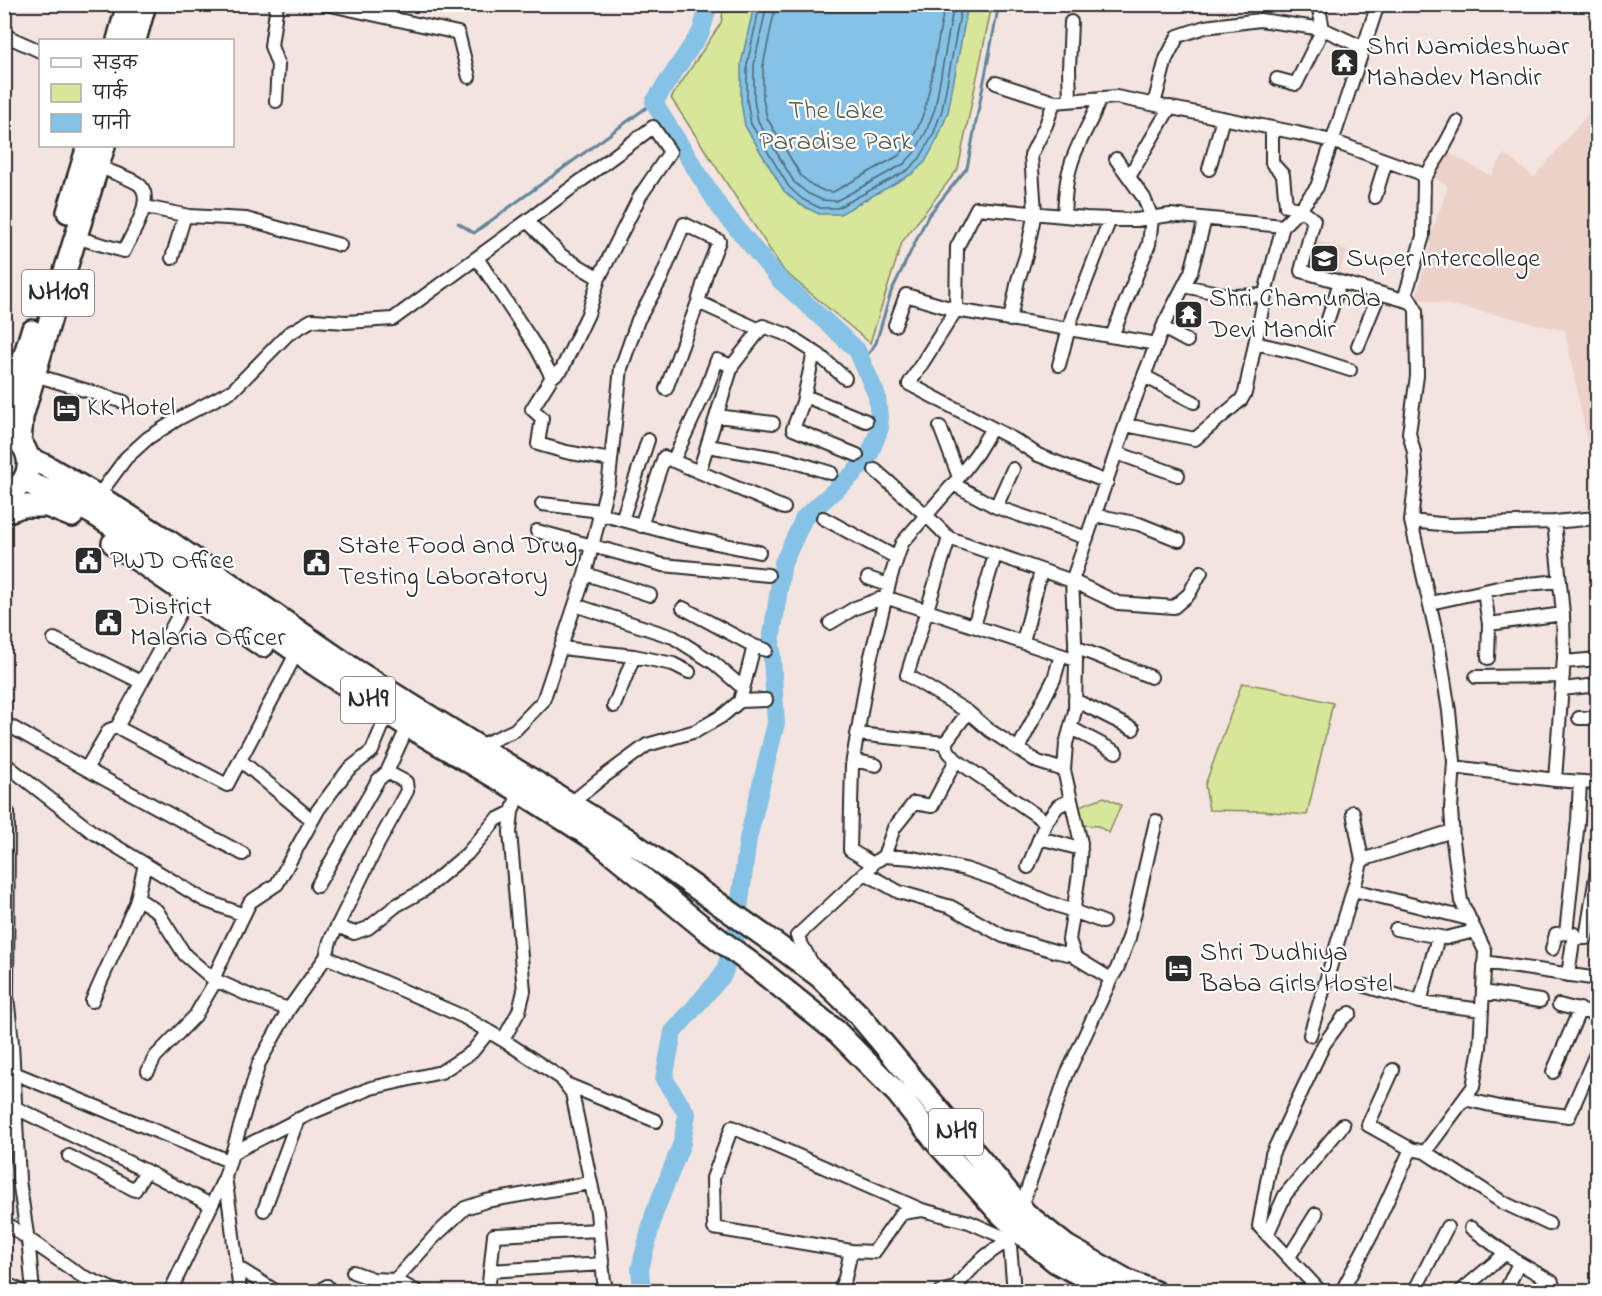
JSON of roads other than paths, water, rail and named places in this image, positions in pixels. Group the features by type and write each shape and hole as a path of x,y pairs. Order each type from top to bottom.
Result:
{"highway":[{"path":"118,39 128,4"},
{"path":"135,39 145,4"},
{"name":"NH109","path":"24,450 22,417 35,375 46,308 90,158 103,147"},
{"name":"NH109","path":"6,409 75,237 90,158"},
{"path":"4,495 24,482 28,471 24,450 33,440 32,426 37,389 35,375"},
{"name":"NH9","path":"24,450 168,541 353,669 477,747 837,1032 898,1094 937,1143 1013,1223 1056,1262 1116,1292"},
{"name":"NH9","path":"24,482 65,498 166,560 193,588 406,732 571,803 627,838 819,976 858,1014 1013,1223"},
{"path":"4,513 22,506 47,506 77,518 193,588"},
{"name":"NH9","path":"1013,1223 1026,1214 1066,1246 1128,1281 1155,1292"}],"street":[{"path":"276,101 278,65 271,46 277,4"},
{"path":"387,17 392,4"},
{"path":"1277,79 1296,84 1323,29 1318,4"},
{"path":"1126,425 1195,439 1241,400 1245,393 1265,295 1283,226 1300,209 1317,186 1378,4"},
{"path":"329,5 458,33 469,77"},
{"path":"1154,104 1166,59 1178,36 1205,27 1260,20 1323,29 1364,48"},
{"path":"1070,101 1071,22"},
{"path":"4,35 39,51"},
{"path":"996,83 1054,102 1116,97 1332,141 1420,173 1424,179"},
{"path":"1064,215 1069,169 1079,143 1095,115 1100,98"},
{"path":"1010,320 1035,212 1031,155 1046,125 1054,102"},
{"path":"1129,177 1170,108"},
{"path":"1209,169 1223,118"},
{"path":"1425,1152 1473,1087 1479,1047 1485,951 1461,902 1452,831 1454,766 1449,711 1438,641 1411,521 1416,474 1409,432 1417,376 1416,310 1406,293 1423,236 1424,179 1457,122"},
{"path":"98,496 126,458 148,438 233,390 288,334 312,320 346,322 393,319 653,127 670,152 640,196 599,278 588,314 562,369 552,377 532,409 542,418 538,444 566,452 611,460"},
{"path":"1272,128 1272,163 1283,175 1286,206 1300,209 1314,220 1300,271 1411,302"},
{"path":"75,237 124,251 145,207 146,192 140,184 90,158"},
{"path":"1112,336 1149,243 1152,218 1144,198 1116,159"},
{"path":"1375,196 1386,161"},
{"path":"145,207 185,215 246,219 340,245"},
{"path":"1107,482 1038,455 1015,440 909,384 956,310 957,247 977,208 1137,220 1170,215 1283,226"},
{"path":"172,258 185,215"},
{"path":"1059,365 1072,317 1110,219"},
{"path":"1111,979 1075,957 1069,940 1081,849 1064,770 1066,744 1075,711 1076,654 1072,581 1144,376 1163,328 1191,272 1205,219"},
{"path":"527,221 562,256 599,278"},
{"path":"477,747 515,730 543,701 585,573 609,478 621,368 638,320 661,279 684,224 719,241 666,389"},
{"path":"477,258 536,347 552,377"},
{"path":"1328,319 1340,282"},
{"path":"1184,286 1209,297 1265,295"},
{"path":"1358,346 1379,294"},
{"path":"895,325 906,295 956,310 1157,344"},
{"path":"698,302 760,330"},
{"path":"699,472 732,366 763,326 788,335 814,352 845,378"},
{"path":"1163,328 1187,341"},
{"path":"1255,343 1294,352 1350,370"},
{"path":"814,352 805,396 793,429 857,455"},
{"path":"673,461 706,390 717,360 732,366"},
{"path":"35,375 124,402"},
{"path":"1144,376 1194,402"},
{"path":"805,396 866,421"},
{"path":"717,416 773,423"},
{"path":"940,427 956,480 996,507 1087,538"},
{"path":"992,428 977,453 956,480 902,543 887,591 870,660 852,760 850,850 898,892 951,907 1003,936 1074,955"},
{"path":"622,520 648,440"},
{"path":"708,446 788,460 831,473"},
{"path":"1117,453 1178,475"},
{"path":"641,526 664,458 784,508"},
{"path":"996,507 1013,469"},
{"path":"875,470 949,538 1072,581 1118,603 1174,607 1189,594 1201,572"},
{"path":"542,504 600,513 641,526 759,552"},
{"path":"1095,515 1139,524 1179,540"},
{"path":"824,518 897,558"},
{"path":"1411,521 1450,525 1554,522 1596,518"},
{"path":"1554,522 1563,614 1564,662 1555,780"},
{"path":"537,531 663,565 768,575"},
{"path":"949,538 907,675 968,712 988,730 1038,762 1064,770"},
{"path":"974,627 994,555"},
{"path":"1023,642 1041,571"},
{"path":"585,573 650,595"},
{"path":"867,578 887,591 926,610 974,627 1061,655 1076,654 1151,676"},
{"path":"1430,603 1507,586 1560,581"},
{"path":"86,770 109,730 117,727 193,588"},
{"path":"830,623 887,591"},
{"path":"1484,592 1489,624 1488,658"},
{"path":"575,605 673,637 714,663 741,694 766,700"},
{"path":"571,803 647,746 696,731 722,717 741,694 760,648 683,608"},
{"path":"1489,624 1563,614"},
{"path":"54,639 141,682"},
{"path":"561,648 673,663 689,672"},
{"path":"1018,749 1054,680 1061,655"},
{"path":"614,706 634,656"},
{"path":"117,727 227,785 294,658"},
{"path":"1564,662 1598,658"},
{"path":"1476,677 1598,685"},
{"path":"1075,700 1133,729"},
{"path":"945,743 968,712"},
{"path":"1579,718 1598,718"},
{"path":"147,1071 155,1057 195,1016 215,980 250,902 277,884 318,810 348,770 372,751 386,719"},
{"path":"6,724 86,770 243,854"},
{"path":"1071,728 1116,752"},
{"path":"317,886 378,780 387,772 406,732"},
{"path":"857,734 945,743"},
{"path":"945,743 956,760 1046,822"},
{"path":"240,760 312,820"},
{"path":"852,760 876,765"},
{"path":"819,976 797,936 884,856 894,828 914,803 932,806 956,760"},
{"path":"4,763 91,831 204,900 244,915"},
{"path":"1454,766 1555,780 1598,783"},
{"path":"170,1292 225,1177 259,1063 289,1009 326,957 337,926 407,791 406,782 387,772"},
{"path":"1568,975 1580,782"},
{"path":"503,1040 519,1011 524,991 510,832 512,812 523,784"},
{"path":"1028,867 1046,822 1058,806 1071,800"},
{"path":"4,809 8,813 7,996 9,1047 14,1073 12,1113 33,1292"},
{"path":"337,926 354,933 368,928 397,905 424,890 467,854 496,820 512,812"},
{"path":"1310,1035 1362,860 1353,812"},
{"path":"940,1292 955,1288 969,1269 991,1250 1013,1223 1067,1074 1117,969 1129,938 1156,821"},
{"path":"1362,860 1452,831"},
{"path":"1040,838 1081,849"},
{"path":"884,856 913,858 965,869 1103,922"},
{"path":"92,1001 137,898 145,864"},
{"path":"1552,949 1556,934 1586,938 1598,864"},
{"path":"1354,890 1472,925"},
{"path":"137,898 157,911 185,955 215,980 255,998 289,1009"},
{"path":"1396,929 1446,938 1472,925"},
{"path":"1420,1002 1438,937"},
{"path":"326,957 464,1017 561,1078 572,1093 597,1212 604,1281 608,1292"},
{"path":"1484,962 1598,979"},
{"path":"1365,986 1420,1002 1482,1010"},
{"path":"1483,992 1540,1001"},
{"path":"1560,1005 1598,1015"},
{"path":"1553,1072 1580,1010"},
{"path":"1321,1292 1259,1226 1272,1154 1324,1044 1350,1012"},
{"path":"231,1157 298,1119 371,1088 441,1072 472,1052 489,1031"},
{"path":"1464,1099 1569,1116 1598,1048"},
{"path":"1393,1070 1368,1125 1411,1149 1425,1152 1502,1202 1549,1224"},
{"path":"14,1073 231,1157"},
{"path":"565,1084 656,1121"},
{"path":"12,1113 146,1171 211,1205"},
{"path":"264,1210 298,1119"},
{"path":"1267,1235 1285,1195 1343,1125"},
{"path":"922,1210 902,1213 874,1252 851,1251 714,1228 713,1178 732,1127 922,1210 969,1222 1013,1223"},
{"path":"1339,1292 1344,1287 1372,1234 1411,1149"},
{"path":"69,1156 135,1190 146,1171"},
{"path":"225,1177 240,1292"},
{"path":"395,1280 434,1237 465,1208 486,1201 590,1182"},
{"path":"1288,1257 1316,1214"},
{"path":"4,1222 80,1275 120,1292"},
{"path":"1013,1223 1014,1292"},
{"path":"1414,1292 1447,1227"},
{"path":"1471,1228 1519,1263 1552,1281 1554,1292"},
{"path":"488,1292 494,1234 599,1230"},
{"path":"839,1292 845,1278 851,1251"},
{"path":"1462,1290 1506,1253"},
{"path":"1505,1292 1519,1263"},
{"path":"490,1271 603,1264"},
{"path":"237,1267 277,1292"},
{"path":"353,1272 373,1279 395,1280 418,1292"},
{"path":"4,1283 24,1292"}],"water":[{"path":"754,5 968,5 948,112 925,162 912,174 840,214 819,214 799,204 784,191 745,126 741,102 741,64"}],"waterway":[{"path":"642,1292 640,1269 654,1214 682,1143 687,1114 664,1079 673,1032 723,975 735,940 748,839 776,723 771,641 783,563 804,518 853,474 869,456 880,428 877,396 857,350 780,280 720,208 654,102 701,32 709,4"},
{"path":"862,363 876,343 891,292 928,216 967,168 999,4"},
{"path":"458,223 474,233 654,102"}],"place":[{"name":"Shri Namideshwar Mahadev Mandir","path":"1345,63"},
{"name":"Super Intercollege","path":"1325,259"},
{"name":"Shri Chamunda Devi Mandir","path":"1188,315"},
{"name":"KK Hotel","path":"66,408"},
{"name":"PWD Office","path":"89,561"},
{"name":"State Food and Drug Testing Laboratory","path":"317,562"},
{"name":"District Malaria Officer","path":"109,623"},
{"name":"Shri Dudhiya Baba Girls Hostel","path":"1179,969"}],"park label":[{"name":"The Lake Paradise Park","path":"836,126"}]}
